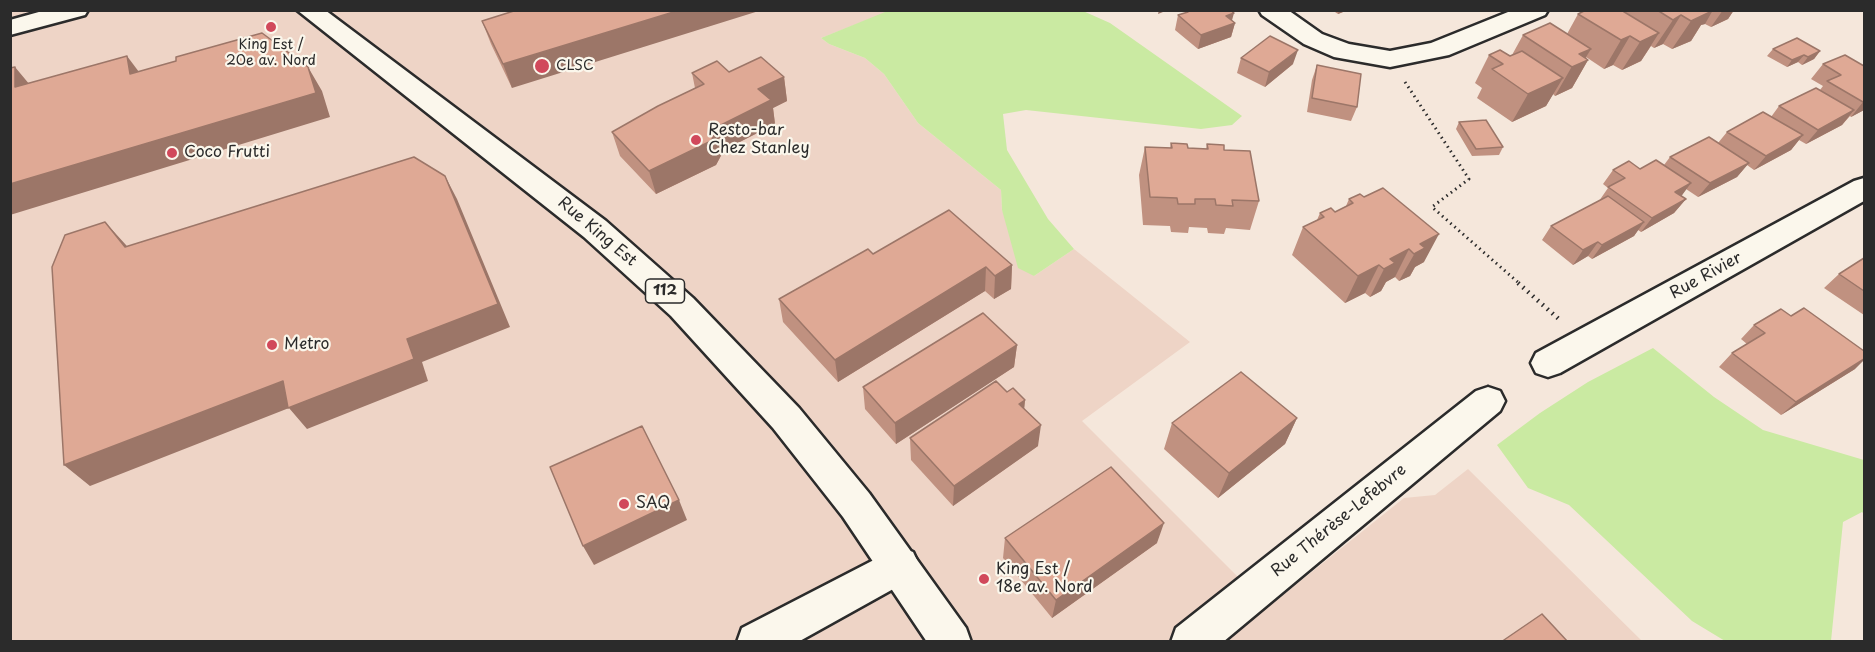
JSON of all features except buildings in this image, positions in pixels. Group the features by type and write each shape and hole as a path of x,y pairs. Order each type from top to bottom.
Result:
{"street":[{"path":"10,28 76,10"},
{"name":"Rue King Est","path":"309,10 595,229 682,307 786,418 856,505 951,642"},
{"path":"1271,10 1313,39 1342,51 1390,58 1413,56 1440,49 1536,10"},
{"name":"Rue Rivier","path":"1548,363 1864,188"},
{"name":"Rue Thérèse-Lefebvre","path":"1191,642 1488,401"},
{"path":"757,642 899,565"}],"path":[{"path":"1390,58 1469,179 1432,207 1586,342"}],"shaded area":[{"path":"10,11 890,11 821,38 829,44 865,58 884,74 918,123 1001,190 1002,210 1034,276 1074,249 1190,342 1082,421 1268,607 1404,498 1435,495 1468,469 1642,641 11,641"}],"green space":[{"path":"890,10 1083,11 1110,23 1242,116 1232,125 1201,129 1026,110 1003,114 1007,150 1048,219 1074,249 1034,276 1018,268 1002,210 1001,190 918,123 884,74 865,58 829,44 821,38"},
{"path":"1653,348 1714,397 1763,430 1864,460 1864,514 1862,512 1843,522 1831,641 1725,641 1692,621 1569,505 1528,488 1497,445 1540,413 1588,382"}],"place":[{"name":"King Est / 20e av. Nord","path":"271,27"},
{"name":"CLSC","path":"542,66"},
{"name":"Resto-bar Chez Stanley","path":"696,140"},
{"name":"Coco Frutti","path":"172,153"},
{"name":"Metro","path":"272,345"},
{"name":"SAQ","path":"624,504"},
{"name":"King Est / 18e av. Nord","path":"984,579"}]}
